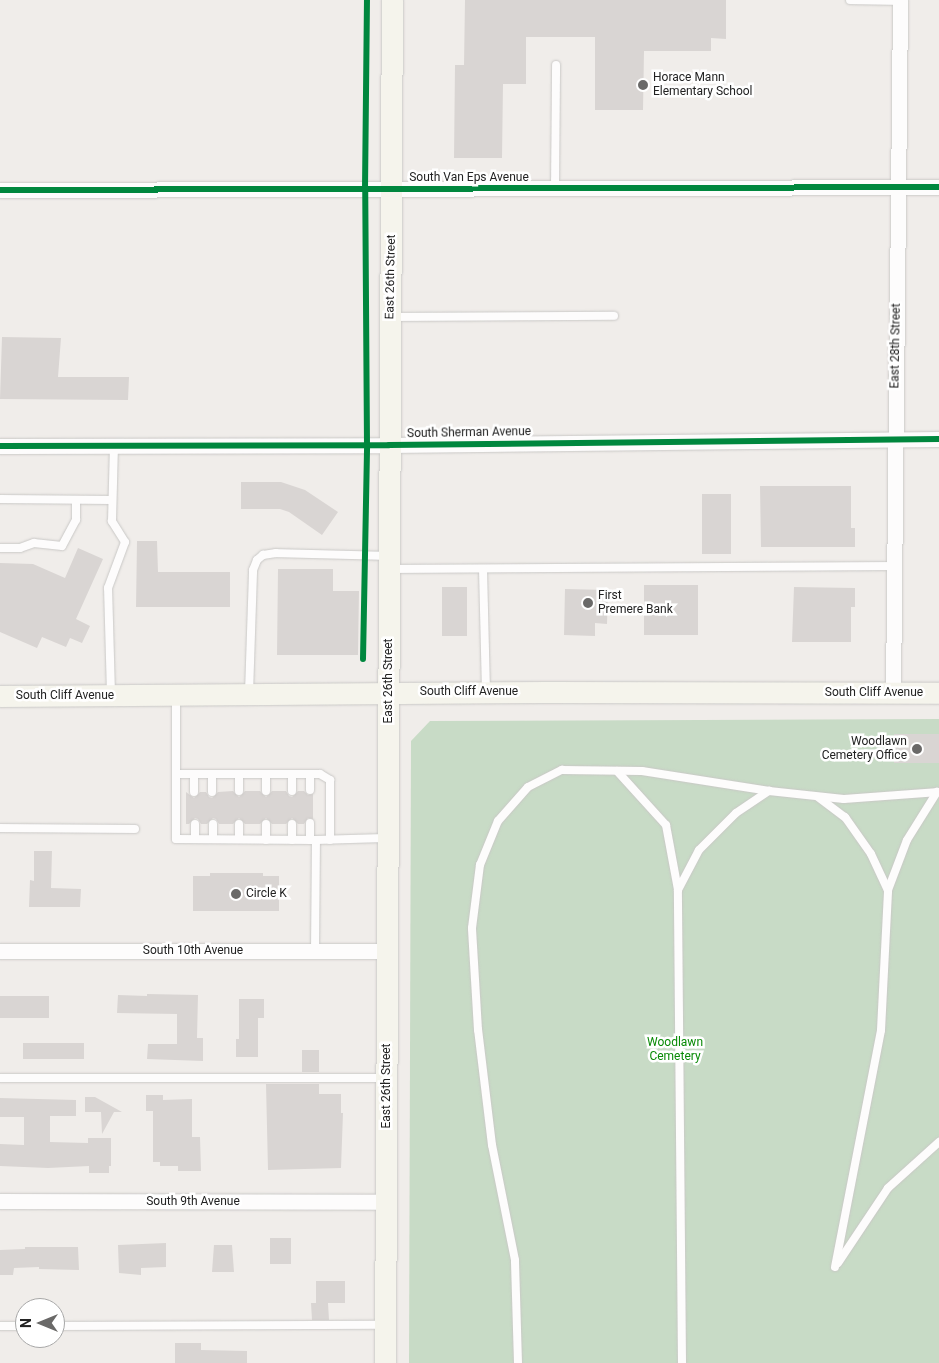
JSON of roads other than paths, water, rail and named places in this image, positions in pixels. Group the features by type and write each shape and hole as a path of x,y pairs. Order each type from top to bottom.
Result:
{"main road":[{"name":"East 26th Street","path":"385,1363 392,0"},
{"name":"South Cliff Avenue","path":"0,696 486,692 939,693"}],"street":[{"name":"East 28th Street","path":"892,693 900,0"},
{"name":"South Van Eps Avenue","path":"0,190 939,187"},
{"name":"South Sherman Avenue","path":"0,446 389,445 939,439"},
{"name":"South 10th Avenue","path":"0,951 387,951"},
{"name":"South 9th Avenue","path":"0,1201 386,1202"}],"lane":[{"path":"850,0 900,0"},
{"path":"555,188 556,64"},
{"path":"390,317 614,316"},
{"path":"111,696 108,588 125,542 112,521 114,446"},
{"path":"0,499 112,500"},
{"path":"0,548 20,548 34,543 62,546 76,520 76,500"},
{"path":"249,694 253,570 257,560 263,555 276,553 389,563 483,568 893,566"},
{"path":"483,568 486,692"},
{"path":"176,695 176,839 330,840 388,838"},
{"path":"518,1363 514,1260 492,1145 478,1030 472,928 480,865 498,821 528,787 562,770 642,771 769,791 844,798 938,792"},
{"path":"617,770 666,825 678,890 682,1363"},
{"path":"176,774 320,774 330,780 330,840"},
{"path":"194,774 194,792"},
{"path":"212,774 212,792"},
{"path":"239,774 239,792"},
{"path":"266,774 266,791"},
{"path":"292,774 292,791"},
{"path":"310,774 310,790"},
{"path":"678,890 699,850 736,813 769,791"},
{"path":"938,792 907,840 888,890 881,1030 835,1267 888,1188 939,1142"},
{"path":"816,796 845,817 871,854 888,890"},
{"path":"194,824 194,839"},
{"path":"213,824 213,839"},
{"path":"239,824 239,839"},
{"path":"266,824 266,840"},
{"path":"292,824 292,840"},
{"path":"310,824 313,840 315,951"},
{"path":"0,828 135,829"},
{"path":"0,1078 387,1078"},
{"path":"65,1326 385,1325"},
{"path":"0,1326 15,1326"}],"place":[{"name":"Horace Mann Elementary School","path":"643,85"},
{"name":"First Premere Bank","path":"588,603"},
{"name":"Woodlawn Cemetery Office","path":"917,749"},
{"name":"Circle K","path":"236,894"}],"park label":[{"name":"Woodlawn Cemetery","path":"675,1050"}]}
